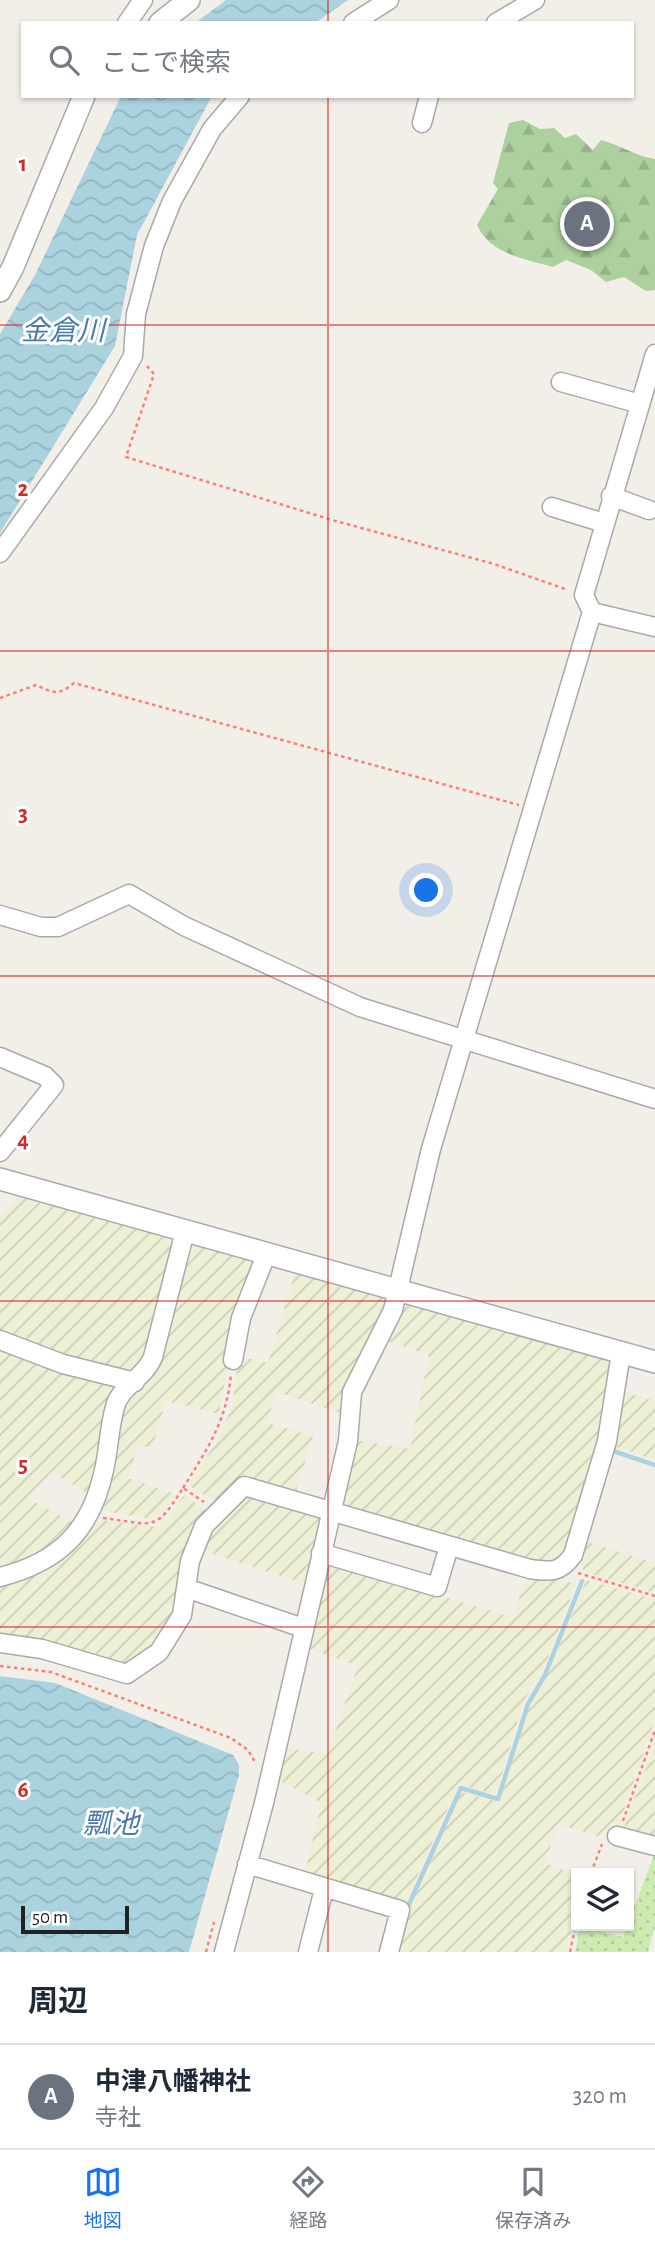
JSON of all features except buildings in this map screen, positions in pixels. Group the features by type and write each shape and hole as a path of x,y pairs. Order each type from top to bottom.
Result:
{"street":[{"path":"128,21 143,0"},
{"path":"163,21 189,0"},
{"path":"356,21 389,0"},
{"path":"499,21 535,0"},
{"path":"0,291 13,267 84,98"},
{"path":"0,553 104,408 133,356 136,314 154,246 172,201 212,129 238,98"},
{"path":"422,123 428,98"},
{"path":"224,1952 264,1803 348,1441 352,1392 393,1310 431,1150 592,612 584,595 655,354"},
{"path":"561,382 640,404"},
{"path":"611,496 649,510"},
{"path":"552,507 604,523"},
{"path":"592,612 655,626"},
{"path":"0,915 41,927 58,927 129,894 184,926 360,1007 655,1099"},
{"path":"0,1057 45,1076 54,1085 0,1152"},
{"path":"0,1180 655,1362"},
{"path":"0,1577 30,1570 50,1559 89,1516 104,1471 115,1405 121,1394 149,1368 185,1231"},
{"path":"233,1360 241,1318 267,1255"},
{"path":"0,1340 63,1364 135,1382"},
{"path":"0,1643 42,1650 127,1674 159,1652 182,1615 190,1561 204,1526 244,1486 530,1569 554,1572 565,1567 573,1555 607,1441 621,1353"},
{"path":"321,1553 437,1587 449,1546"},
{"path":"186,1588 303,1628"},
{"path":"617,1836 655,1846"},
{"path":"247,1864 400,1910 388,1952"},
{"path":"308,1952 324,1889"}],"path":[{"path":"133,356 145,363 154,374 126,457 332,520 494,564 584,595"},
{"path":"0,698 36,685 56,694 63,693 74,683 534,809"},
{"path":"89,1516 152,1524 164,1518 208,1449 229,1405 233,1360"},
{"path":"183,1488 219,1511"},
{"path":"565,1567 655,1596"},
{"path":"0,1666 51,1672 231,1738 248,1750 257,1765"},
{"path":"593,1868 604,1840 617,1836 655,1730"},
{"path":"206,1952 217,1912"},
{"path":"570,1952 574,1931"}],"green space":[{"path":"523,120 540,129 554,128 565,138 576,134 593,150 601,140 655,159 655,290 646,291 624,277 606,282 591,270 566,260 553,267 520,258 499,249 483,235 477,225 498,189 493,183 509,123"},
{"path":"22,1195 172,1238 175,1243 157,1320 139,1375 60,1356 0,1334 0,1217"},
{"path":"188,1243 256,1259 229,1359 219,1414 166,1401 152,1448 138,1445 128,1478 175,1494 168,1506 152,1519 96,1510 119,1409 137,1390"},
{"path":"296,1269 380,1292 388,1304 344,1414 276,1392 267,1423 313,1436 295,1495 238,1479 218,1499 213,1500 191,1487 191,1481 218,1439 232,1406 239,1356 268,1363"},
{"path":"412,1303 603,1355 612,1366 600,1442 570,1550 547,1567 349,1514 341,1504 355,1440 410,1449 429,1355 388,1341 400,1308"},
{"path":"0,1347 119,1383 91,1496 52,1472 27,1498 77,1524 45,1558 0,1571"},
{"path":"621,1391 655,1401 655,1460 610,1445"},
{"path":"250,1494 323,1516 309,1585 200,1550 215,1520 241,1495"},
{"path":"184,1495 208,1512 188,1548 172,1613 160,1637 137,1663 121,1667 0,1638 0,1590 4,1582 39,1573 56,1563 93,1519 156,1527 169,1518"},
{"path":"584,1541 652,1562 655,1556 655,1593 585,1572 578,1561"},
{"path":"325,1561 512,1617 529,1572 576,1584 542,1673 524,1700 496,1795 459,1784 405,1903 304,1876 321,1803 277,1779 284,1748 327,1754 358,1666 305,1647"},
{"path":"586,1580 655,1599 655,1720 616,1833 597,1836 558,1824 545,1863 571,1873 571,1928 566,1952 396,1952 409,1908 462,1792 499,1802 531,1702 545,1680"},
{"path":"655,1742 655,1843 623,1830"},
{"path":"655,1852 655,1926 648,1952 575,1952 579,1931 600,1931 623,1937 625,1931 634,1931 634,1908"}],"water":[{"path":"226,0 348,0 318,21 198,21"},
{"name":"金倉川","path":"120,98 211,98 137,235 115,346 0,533 0,334 35,275"},
{"name":"瓢池","path":"0,1676 55,1683 233,1755 239,1765 239,1775 189,1952 0,1952"}],"waterway":[{"path":"607,1449 655,1465"},
{"path":"406,1911 461,1788 498,1799 528,1704 545,1675 582,1581"}],"place":[{"name":"中津八幡神社","path":"587,224"}]}
